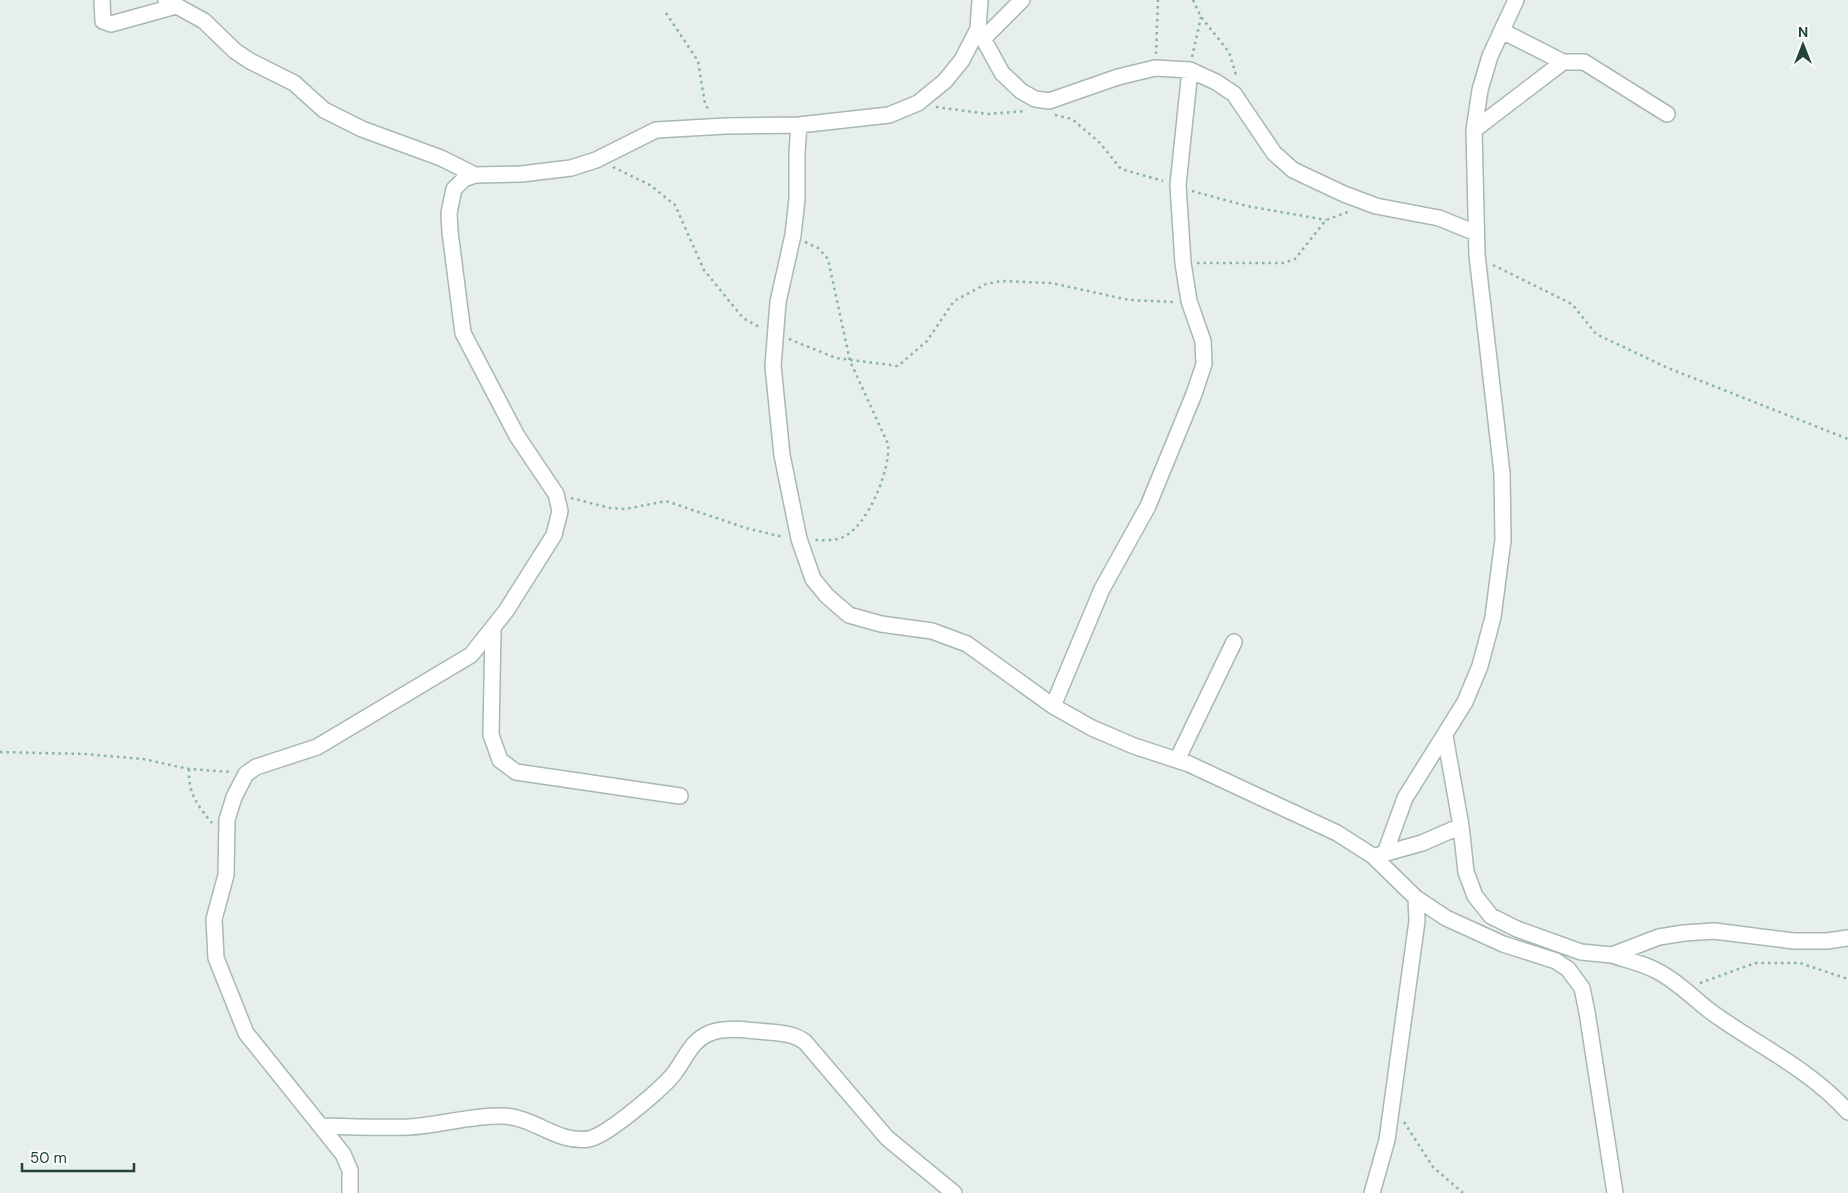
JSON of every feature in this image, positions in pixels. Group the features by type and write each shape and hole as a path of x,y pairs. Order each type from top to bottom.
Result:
{"street":[{"path":"102,0 103,21 111,24 171,3 204,21 235,50 250,61 294,83 324,110 362,130 446,161 475,175"},
{"path":"980,0 981,33 1002,73 1021,92 1035,99 1049,101 1118,77 1155,68 1190,70 1216,82 1234,94 1274,152 1293,170 1376,206 1439,218 1476,234"},
{"path":"452,194 464,179 475,175 571,168 602,158 656,130 726,126 799,125 889,115 918,103 945,81 981,33 1022,0"},
{"path":"1379,855 1405,798 1465,702 1480,666 1494,617 1503,540 1502,473 1477,255 1474,130 1480,90 1490,56 1516,0"},
{"path":"1502,31 1563,62 1584,62 1667,114"},
{"path":"1474,130 1563,62"},
{"path":"1053,706 1079,640 1102,589 1148,506 1194,394 1204,364 1203,341 1189,302 1183,263 1178,185 1190,70"},
{"path":"799,125 797,199 793,235 778,302 774,333 773,366 781,447 799,539 813,580 836,606 849,615 881,624 932,631 966,644 1053,706 1092,728 1134,746 1177,760 1291,810 1338,833 1379,855 1416,898 1446,918 1479,934 1556,961 1568,969 1582,988 1609,1144 1615,1193"},
{"path":"350,1193 350,1170 347,1162 322,1126 246,1033 216,958 214,919 226,875 227,820 234,797 246,774 256,767 316,746 471,655 493,629 554,535 560,511 556,494 517,436 463,333 450,232 449,213 452,194 450,168 446,161"},
{"path":"493,629 491,735 500,760 516,772 680,796"},
{"path":"1177,760 1234,642"},
{"path":"1445,736 1461,826 1466,872 1475,896 1491,916 1517,929 1581,952 1612,955 1654,970 1684,988 1710,1011 1807,1074 1848,1112"},
{"path":"1379,855 1422,843 1461,826"},
{"path":"1372,1193 1387,1140 1393,1104 1417,921 1416,898"},
{"path":"1612,955 1659,937 1684,933 1714,931 1794,941 1827,941 1848,938"},
{"path":"322,1126 409,1127 504,1116 532,1121 562,1137 576,1140 591,1138 608,1130 664,1084 697,1041 707,1034 718,1030 789,1034 805,1042 887,1138 954,1193"}],"path":[{"path":"1155,68 1158,0"},
{"path":"1193,0 1201,16 1229,52 1237,78 1234,94"},
{"path":"666,13 698,61 705,104 726,126"},
{"path":"1190,70 1201,16"},
{"path":"918,103 988,114 1030,110"},
{"path":"1047,114 1072,119 1100,143 1121,169 1247,206 1326,220 1349,212"},
{"path":"602,158 614,168 650,184 674,205 704,270 742,318 836,358 898,366 927,341 954,302 986,284 1001,281 1051,283 1129,300 1189,302"},
{"path":"1183,263 1284,263 1295,259 1326,220"},
{"path":"556,494 610,508 625,509 666,501 746,528 799,539 827,540 842,538 857,527 879,488 889,455 888,444 850,361 828,259 818,248 793,235"},
{"path":"1477,255 1508,274 1572,304 1596,334 1668,368 1848,439"},
{"path":"0,752 93,754 143,759 189,769 246,774"},
{"path":"189,769 188,783 191,794 200,809 226,839"},
{"path":"1684,988 1755,964 1800,963 1848,979"},
{"path":"1393,1104 1434,1167 1463,1193"}]}
